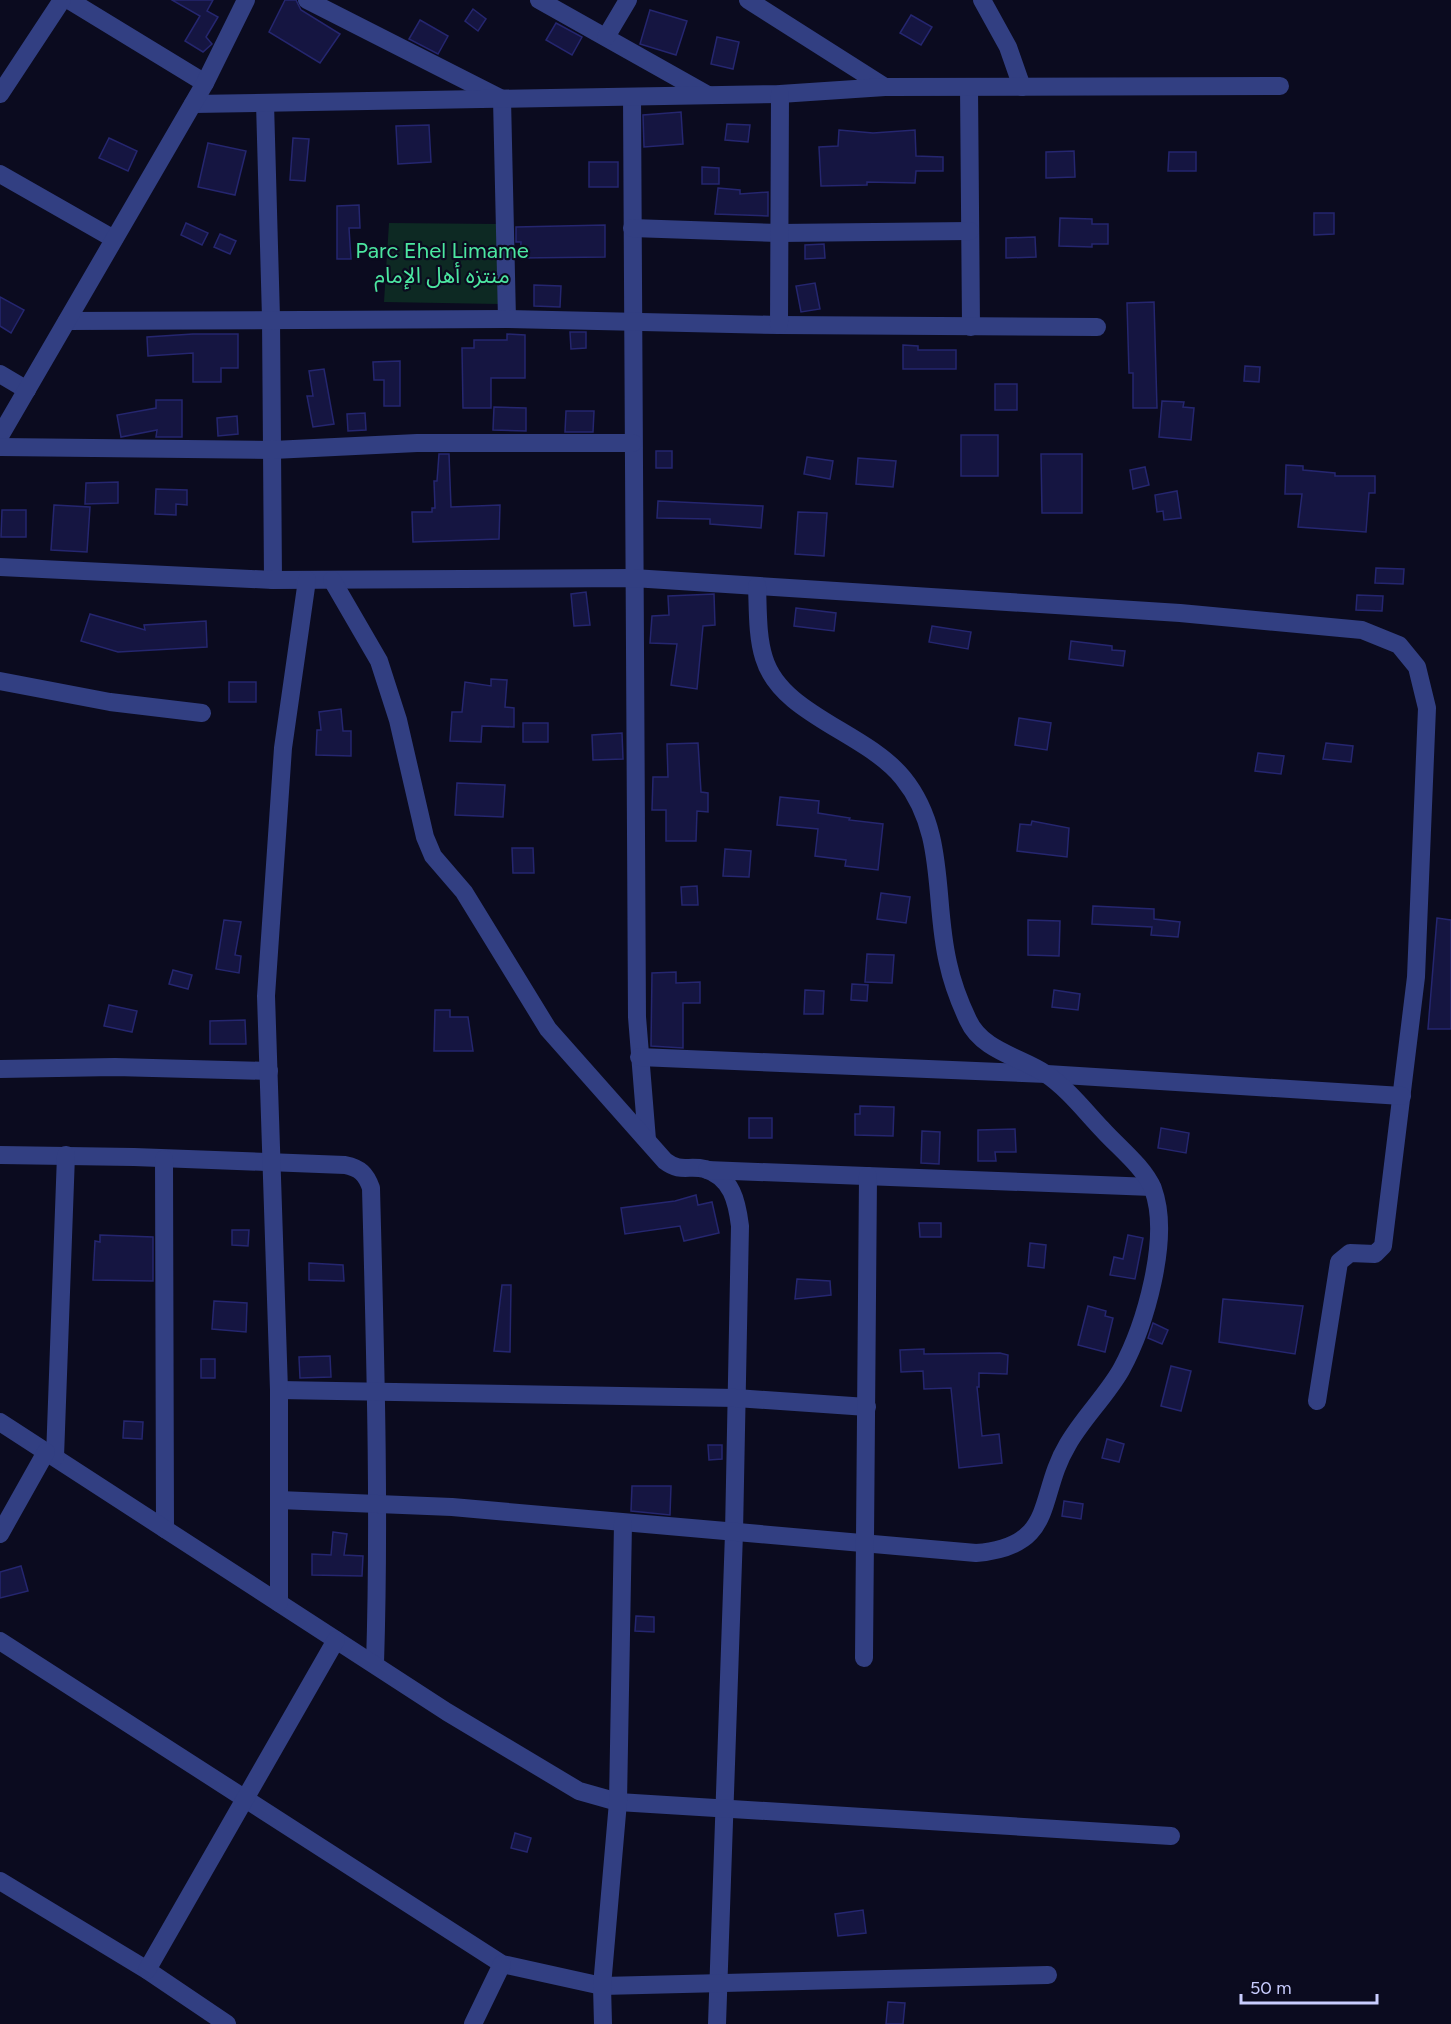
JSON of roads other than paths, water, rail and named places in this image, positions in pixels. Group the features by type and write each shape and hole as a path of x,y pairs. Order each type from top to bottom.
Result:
{"street":[{"path":"0,94 62,0"},
{"path":"69,0 205,83"},
{"path":"0,436 205,83 246,0"},
{"path":"307,0 502,99"},
{"path":"540,0 708,95"},
{"path":"606,38 628,0"},
{"path":"748,0 885,87"},
{"path":"982,0 1008,48 1022,87"},
{"path":"192,104 780,94 885,87 1280,86"},
{"path":"969,87 971,327"},
{"path":"779,325 780,94"},
{"path":"632,97 633,578 639,1057 647,1140"},
{"path":"502,99 507,319"},
{"path":"265,103 271,318 273,580"},
{"path":"0,174 114,239"},
{"path":"632,228 779,233 970,231"},
{"path":"67,321 271,318 507,319 779,325 1097,327"},
{"path":"0,375 27,390"},
{"path":"0,447 273,450 417,443 633,443"},
{"path":"0,567 273,580 633,578 1191,614 1362,630 1399,645 1417,667 1427,708 1416,977 1383,1246 1375,1254 1350,1253 1339,1262 1317,1401"},
{"path":"279,1603 279,1390 266,996 283,748 307,580"},
{"path":"332,580 379,661 398,720 425,837 433,856 464,892 548,1029 647,1140 676,1169 1152,1187"},
{"path":"279,1500 452,1507 976,1553 997,1551 1007,1547 1033,1529 1045,1511 1050,1483 1060,1456 1075,1431 1120,1372 1135,1340 1147,1305 1159,1241 1158,1212 1152,1187 1080,1105 1047,1074 990,1046 969,1024 948,964 933,837 926,816 902,776 885,760 796,703 770,675 763,657 757,586"},
{"path":"0,681 110,702 202,713"},
{"path":"639,1057 1047,1074 1402,1096"},
{"path":"0,1069 115,1066 268,1071"},
{"path":"0,1155 66,1155 354,1167 368,1179 371,1188 377,1503 375,1664"},
{"path":"0,1534 51,1454 66,1155"},
{"path":"164,1159 165,1529"},
{"path":"705,1169 730,1187 736,1199 740,1226 734,1533 717,2024"},
{"path":"864,1658 868,1176"},
{"path":"279,1390 736,1398 867,1407"},
{"path":"0,1422 447,1712 579,1791 618,1802 1171,1836"},
{"path":"603,2024 602,1986 618,1802 623,1523"},
{"path":"147,1970 336,1640"},
{"path":"0,1641 502,1964 602,1986 1048,1975"},
{"path":"0,1881 147,1970 227,2024"},
{"path":"473,2024 502,1964"}],"park label":[{"name":"Parc Ehel Limame منتزه أهل الإمام","path":"442,262"}]}
